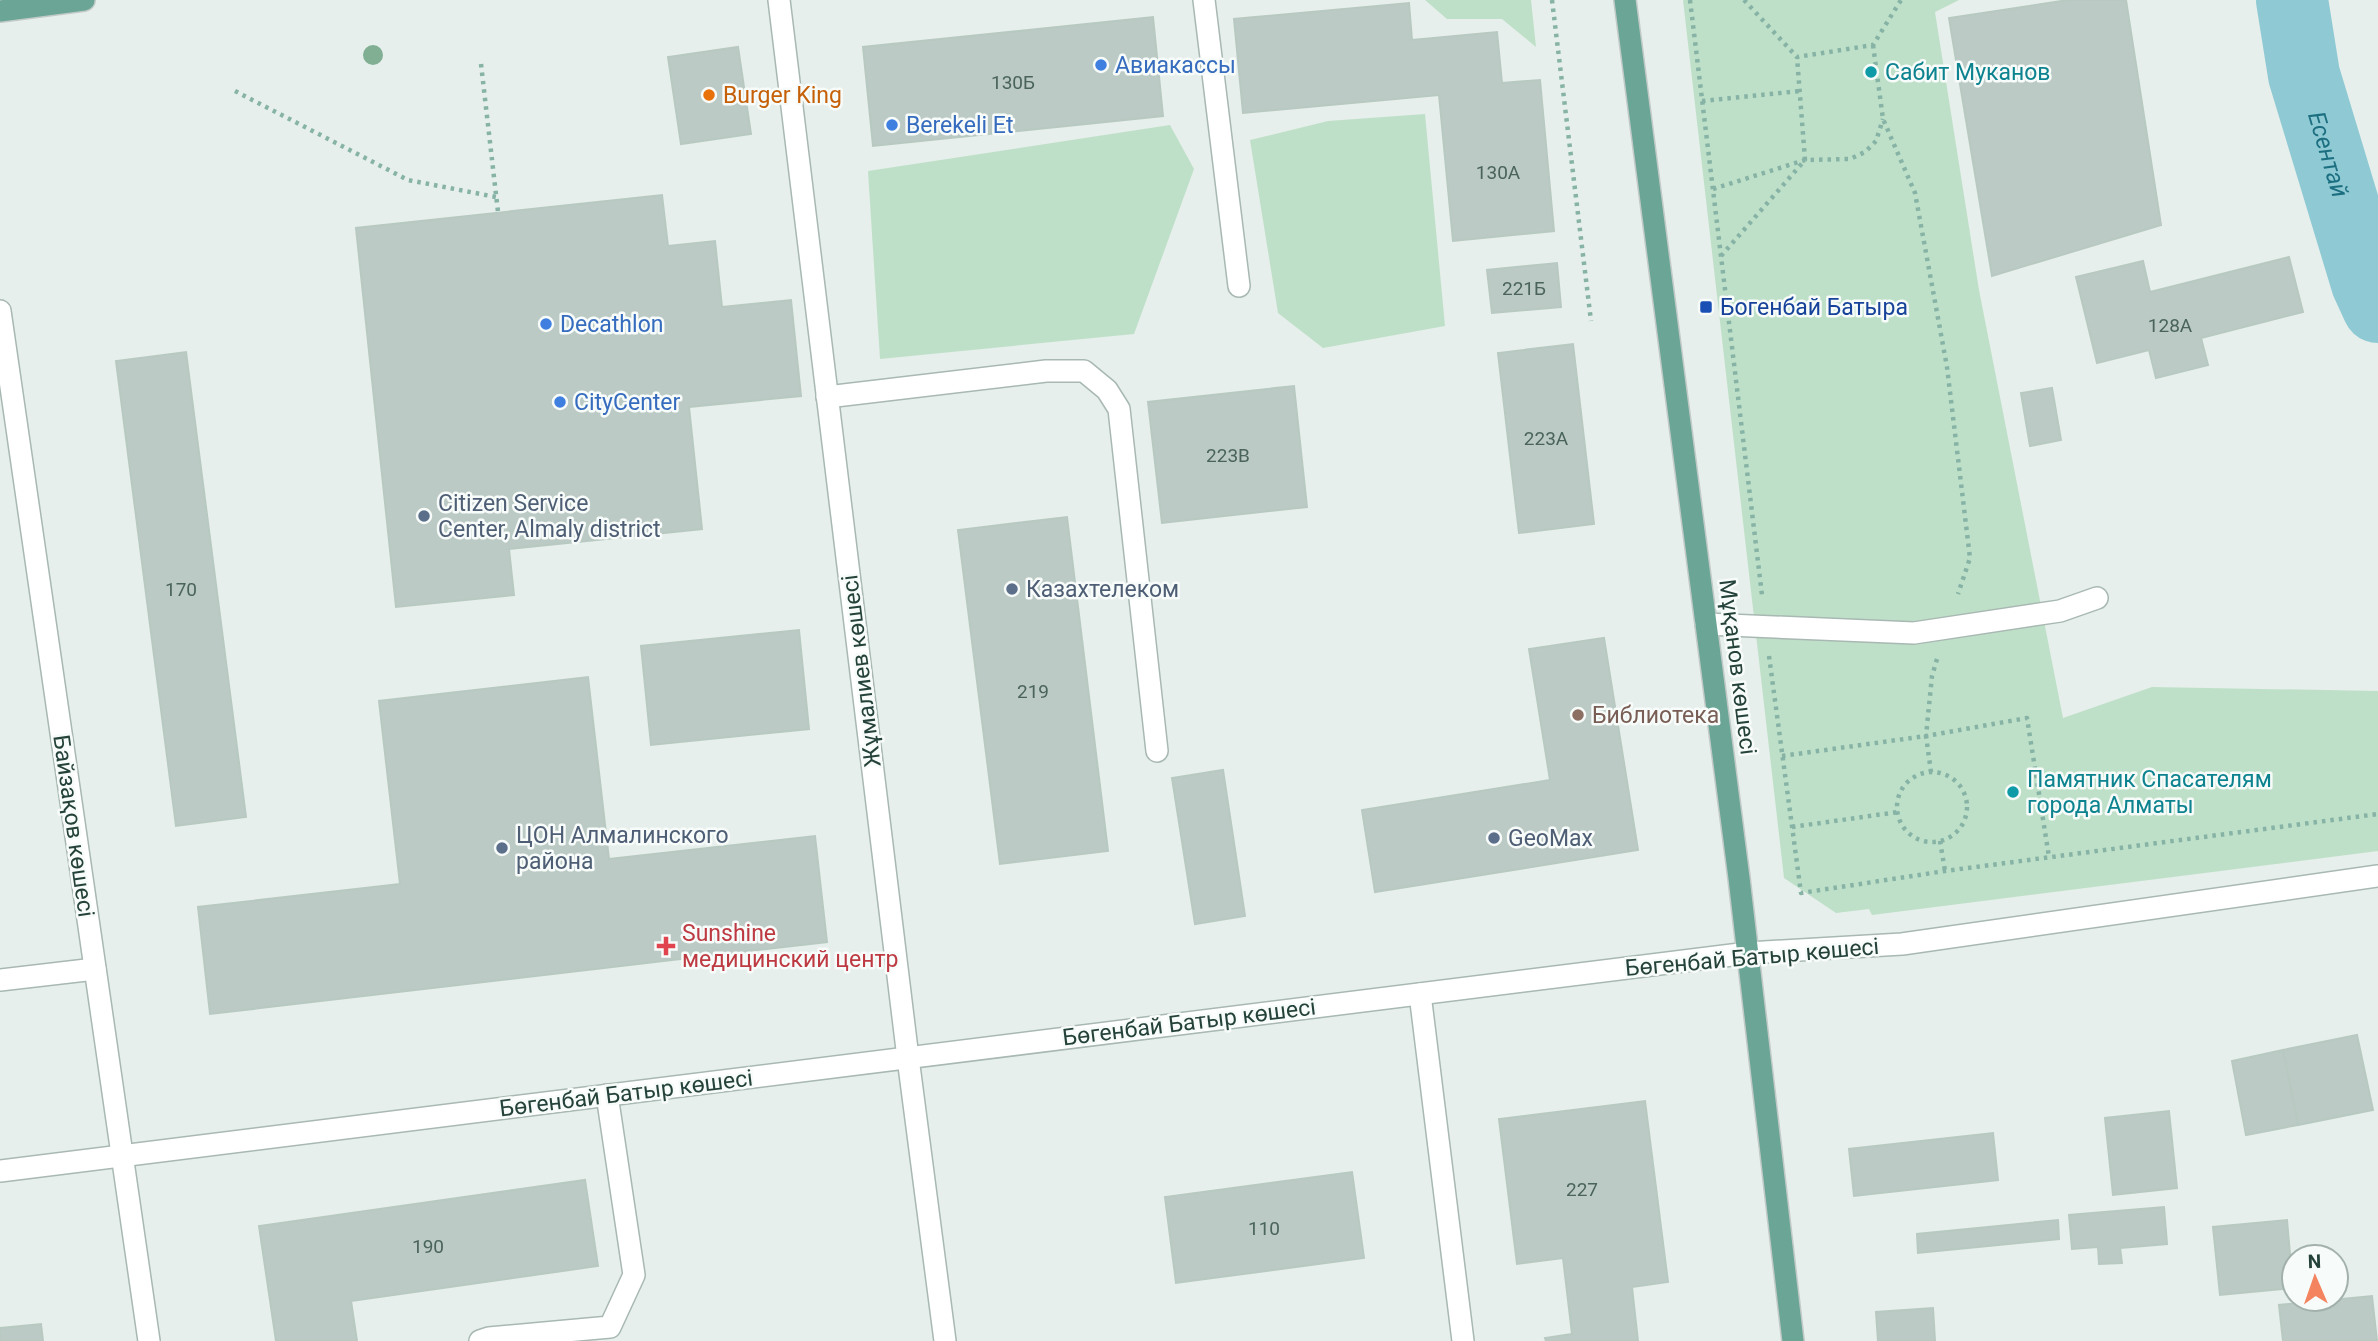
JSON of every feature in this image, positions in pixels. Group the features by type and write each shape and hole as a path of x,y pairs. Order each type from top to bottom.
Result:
{"main road":[{"path":"0,11 84,0"},
{"name":"Мұқанов көшесі","path":"1625,0 1748,953 1793,1341"}],"street":[{"name":"Жұмалиев көшесі","path":"779,0 945,1341"},
{"path":"1204,0 1239,286"},
{"name":"Байзақов көшесі","path":"0,310 149,1341"},
{"path":"827,397 1046,371 1084,371 1107,390 1119,409 1157,751"},
{"path":"1706,624 1914,633 2060,611 2097,598"},
{"name":"Бөгенбай Батыр көшесі","path":"0,1171 1748,953 1902,944 2378,876"},
{"path":"0,980 95,969"},
{"path":"1420,994 1463,1341"},
{"path":"480,1341 610,1327 634,1275 607,1095"}],"path":[{"path":"1552,0 1591,321"},
{"path":"1690,0 1801,893 1945,871 2378,814"},
{"path":"1721,256 1805,160 1797,57 1744,0"},
{"path":"1901,0 1873,45 1883,119 1915,194 1947,367 1970,558 1932,676 1926,736 1931,772"},
{"path":"1797,57 1873,45"},
{"path":"481,64 498,212"},
{"path":"1702,102 1800,91"},
{"path":"235,92 408,180 496,197"},
{"path":"1713,189 1805,160 1850,159 1865,152 1876,141 1883,119"},
{"path":"1782,756 1926,736 2027,718 2049,857"},
{"path":"1931,772 1953,779 1966,797 1965,819 1951,837 1940,841 1929,842 1908,832 1901,823 1898,812 1898,800 1909,780 1931,772"},
{"path":"1792,827 1898,812"},
{"path":"1940,841 1945,871"}],"green space":[{"path":"1425,0 1531,0 1536,47 1502,19 1447,19"},
{"path":"1683,0 1959,0 1935,12 1979,290 2063,718 2152,687 2378,691 2378,851 1872,915 1869,909 1836,913 1784,878"},
{"path":"1425,114 1445,326 1323,348 1278,313 1250,140 1328,121"},
{"path":"1170,125 1194,169 1134,334 880,359 868,171"}],"building":[{"path":"2068,0 2126,0 2161,225 1992,276 1949,18"},
{"path":"1409,3 1412,40 1497,32 1502,83 1540,80 1554,231 1453,241 1439,95 1243,113 1234,19"},
{"path":"1153,17 1163,116 873,146 863,47"},
{"name":"Burger King","path":"738,47 751,134 681,144 668,57"},
{"name":"CityCenter","path":"662,195 668,246 715,241 722,307 791,300 801,396 689,407 702,529 509,549 514,595 396,607 356,228"},
{"path":"2289,257 2303,312 2201,338 2208,365 2156,378 2149,350 2097,363 2076,277 2143,261 2150,292"},
{"path":"1557,263 1561,307 1492,313 1487,270"},
{"path":"1573,344 1594,524 1519,533 1498,353"},
{"path":"186,352 246,817 176,826 116,361"},
{"path":"1294,386 1307,507 1162,523 1148,402"},
{"path":"2052,388 2061,440 2030,446 2021,393"},
{"path":"1067,517 1108,851 1000,864 958,530"},
{"path":"799,630 809,729 651,745 641,646"},
{"name":"Библиотека","path":"1604,638 1638,850 1375,892 1362,810 1550,780 1529,649"},
{"name":"ЦОН Алмалинского района","path":"588,677 609,859 815,836 827,942 210,1014 198,907 400,884 379,701"},
{"path":"1223,770 1245,916 1195,924 1172,778"},
{"path":"2357,1035 2373,1110 2298,1125 2283,1050"},
{"path":"2283,1050 2298,1125 2246,1135 2232,1061"},
{"path":"1645,1101 1668,1282 1632,1287 1638,1341 1546,1341 1545,1338 1572,1334 1563,1258 1517,1264 1499,1119"},
{"path":"2169,1111 2177,1188 2113,1195 2105,1118"},
{"path":"1993,1133 1998,1180 1854,1196 1849,1149"},
{"path":"1352,1172 1364,1258 1176,1283 1165,1197"},
{"path":"585,1180 598,1266 351,1301 357,1341 276,1341 259,1226"},
{"path":"2164,1207 2167,1244 2120,1248 2122,1263 2099,1264 2098,1247 2072,1249 2069,1215"},
{"path":"2058,1220 2059,1239 1918,1253 1917,1234"},
{"path":"2287,1220 2289,1243 2280,1243 2280,1289 2220,1295 2213,1227"},
{"path":"2372,1296 2377,1341 2283,1341 2279,1305 2280,1313 2350,1313 2350,1298"},
{"path":"1933,1308 1935,1341 1878,1341 1876,1312"},
{"path":"41,1324 43,1341 0,1341 0,1328"}],"waterway":[{"name":"Есентай","path":"2292,0 2304,75 2367,283 2378,307"}],"place":[{"name":"Авиакассы","path":"1101,65"},
{"name":"Сабит Муканов","path":"1871,72"},
{"name":"Burger King","path":"709,95"},
{"name":"Berekeli Et","path":"892,125"},
{"name":"Богенбай Батыра","path":"1706,307"},
{"name":"Decathlon","path":"546,324"},
{"name":"CityCenter","path":"560,402"},
{"name":"Citizen Service Center, Almaly district","path":"424,516"},
{"name":"Казахтелеком","path":"1012,589"},
{"name":"Библиотека","path":"1578,715"},
{"name":"Памятник Спасателям города Алматы","path":"2013,792"},
{"name":"GeoMax","path":"1494,838"},
{"name":"ЦОН Алмалинского района","path":"502,848"},
{"name":"Sunshine медицинский центр","path":"666,946"}]}
